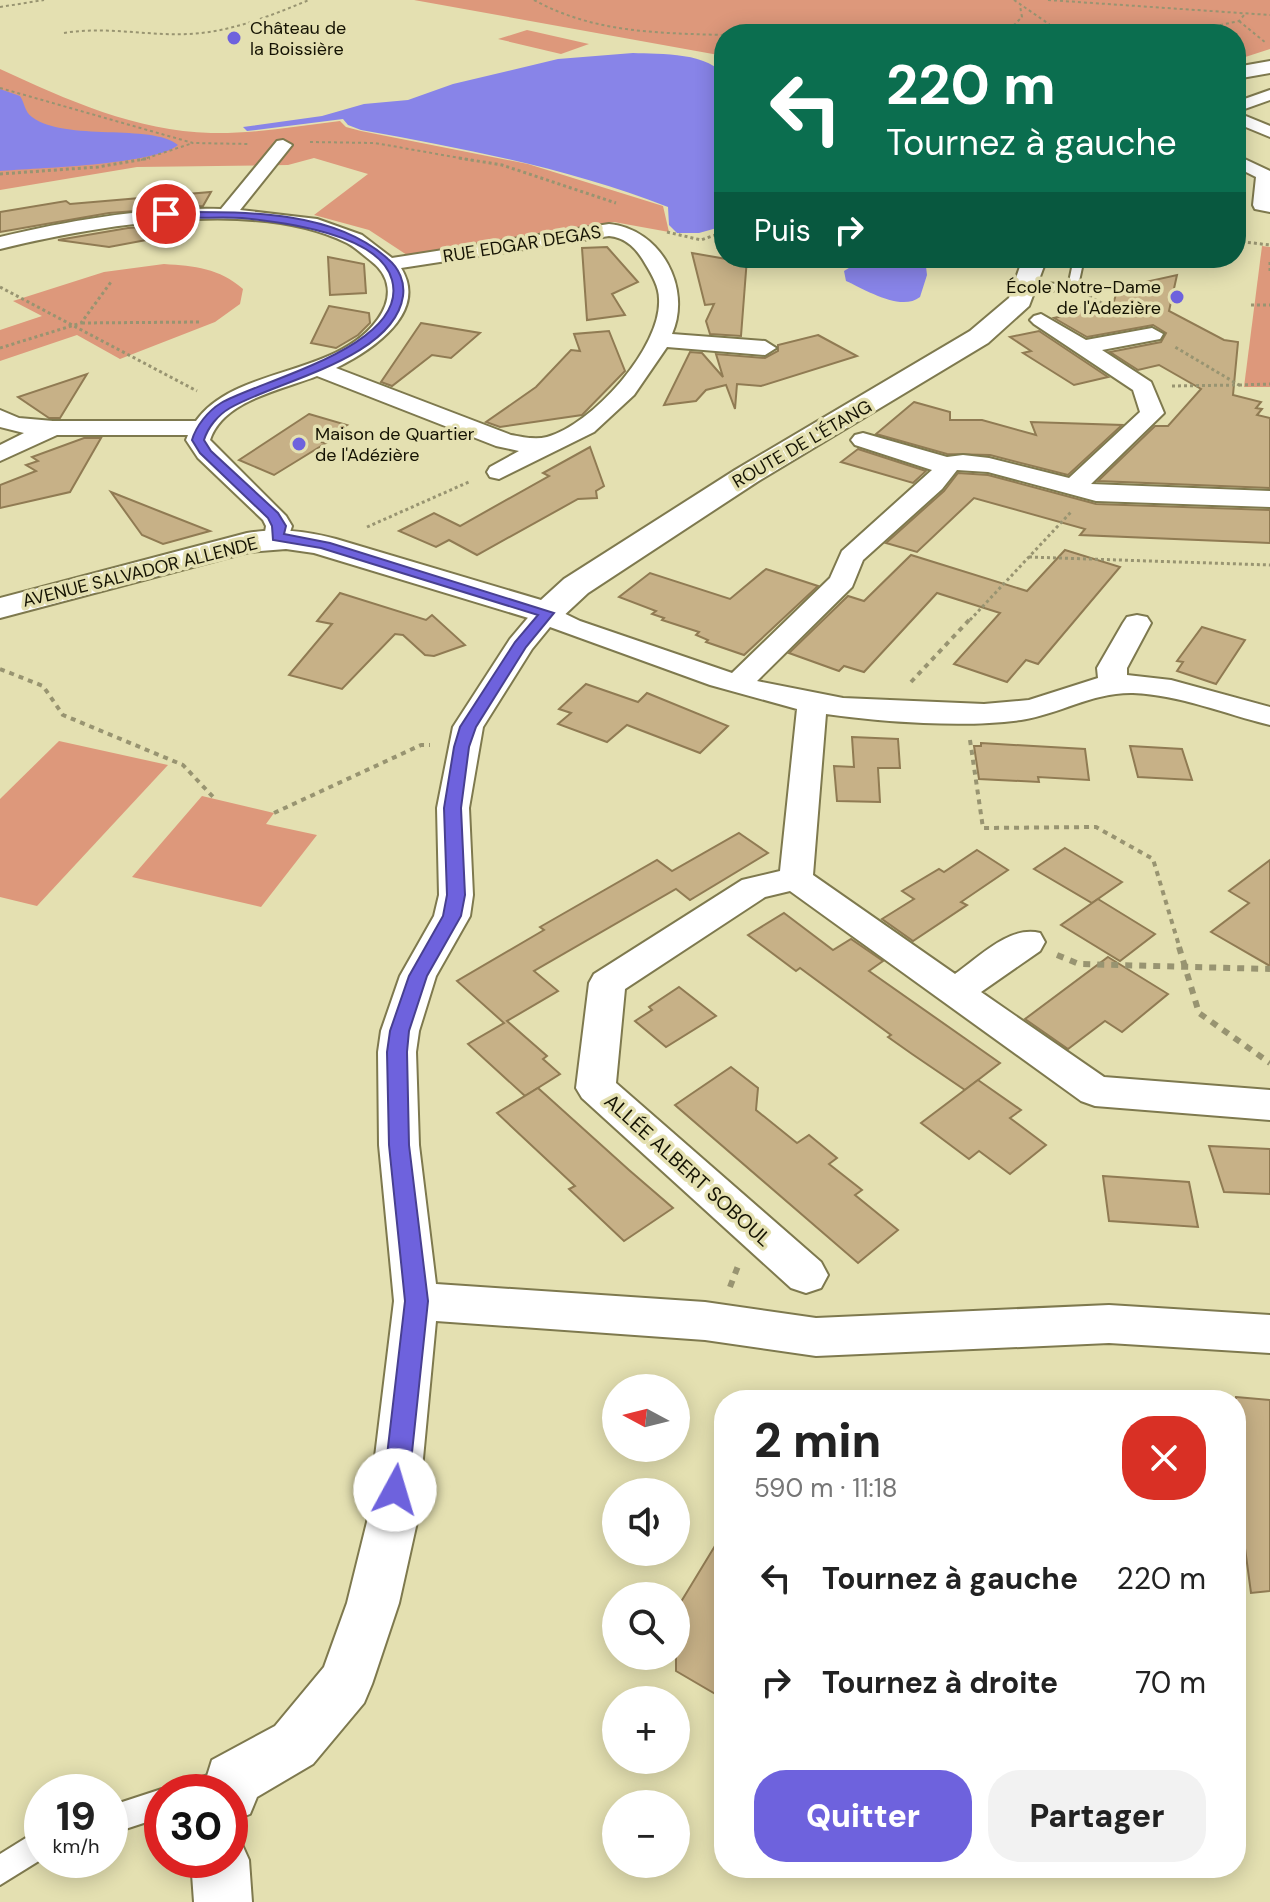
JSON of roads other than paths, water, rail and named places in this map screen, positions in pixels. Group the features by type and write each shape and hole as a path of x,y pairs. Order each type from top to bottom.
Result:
{"street":[{"path":"1246,71 1270,67"},
{"path":"1246,103 1270,95"},
{"path":"1246,121 1269,131"},
{"path":"1246,138 1269,131"},
{"path":"227,214 283,145"},
{"path":"1246,165 1265,175 1260,205"},
{"path":"0,243 50,230 114,219 166,214 227,214 291,221 330,231 363,244 389,264 397,278 399,292 389,318 358,346 317,368 224,406 202,428 198,440 207,453 273,516 279,526 277,538"},
{"name":"RUE EDGAR DEGAS","path":"389,264 609,230 632,234 646,246 666,283 670,303 660,340 649,362 630,386 602,413 564,439 499,472"},
{"name":"ROUTE DE L'ÉTANG","path":"547,613 576,586 735,483 979,337 1020,301 1031,272"},
{"path":"1041,320 1143,387 1152,413 1099,465 1083,489"},
{"path":"1083,347 1152,334"},
{"path":"660,340 765,348"},
{"path":"317,368 504,441 527,446 549,445"},
{"path":"0,417 14,425 53,428 202,428"},
{"path":"0,454 53,428"},
{"path":"863,440 946,465 963,462 989,465 1083,489 1270,499"},
{"path":"740,684 842,581 851,557 933,484 946,465"},
{"path":"1099,465 1203,497"},
{"name":"AVENUE SALVADOR ALLENDE","path":"0,608 277,538 299,539 547,613 570,627 740,684 813,703 886,710 966,712 1028,709 1085,689 1145,685 1179,690 1270,716"},
{"path":"245,1774 294,1745 345,1684 373,1603 392,1522 416,1301 399,1145 397,1052 405,1010 418,976 452,916 456,895 453,808 462,747 476,711 520,645 547,613"},
{"path":"1113,685 1112,668 1137,623"},
{"path":"813,703 796,879 1095,1091 1270,1105"},
{"name":"ALLÉE ALBERT SOBOUL","path":"796,879 754,888 607,983 596,1088 806,1275"},
{"path":"956,991 1027,942"},
{"path":"416,1301 724,1323 816,1337 1109,1324 1270,1334"},
{"path":"221,1878 223,1902"}],"lane":[{"path":"1031,272 1056,288 1074,284 1077,268"},
{"path":"0,1871 24,1854"}],"place":[{"name":"Château de la Boissière","path":"234,38"},
{"name":"École Notre-Dame de l'Adezière","path":"1177,297"},
{"name":"Maison de Quartier de l'Adézière","path":"299,444"}]}
